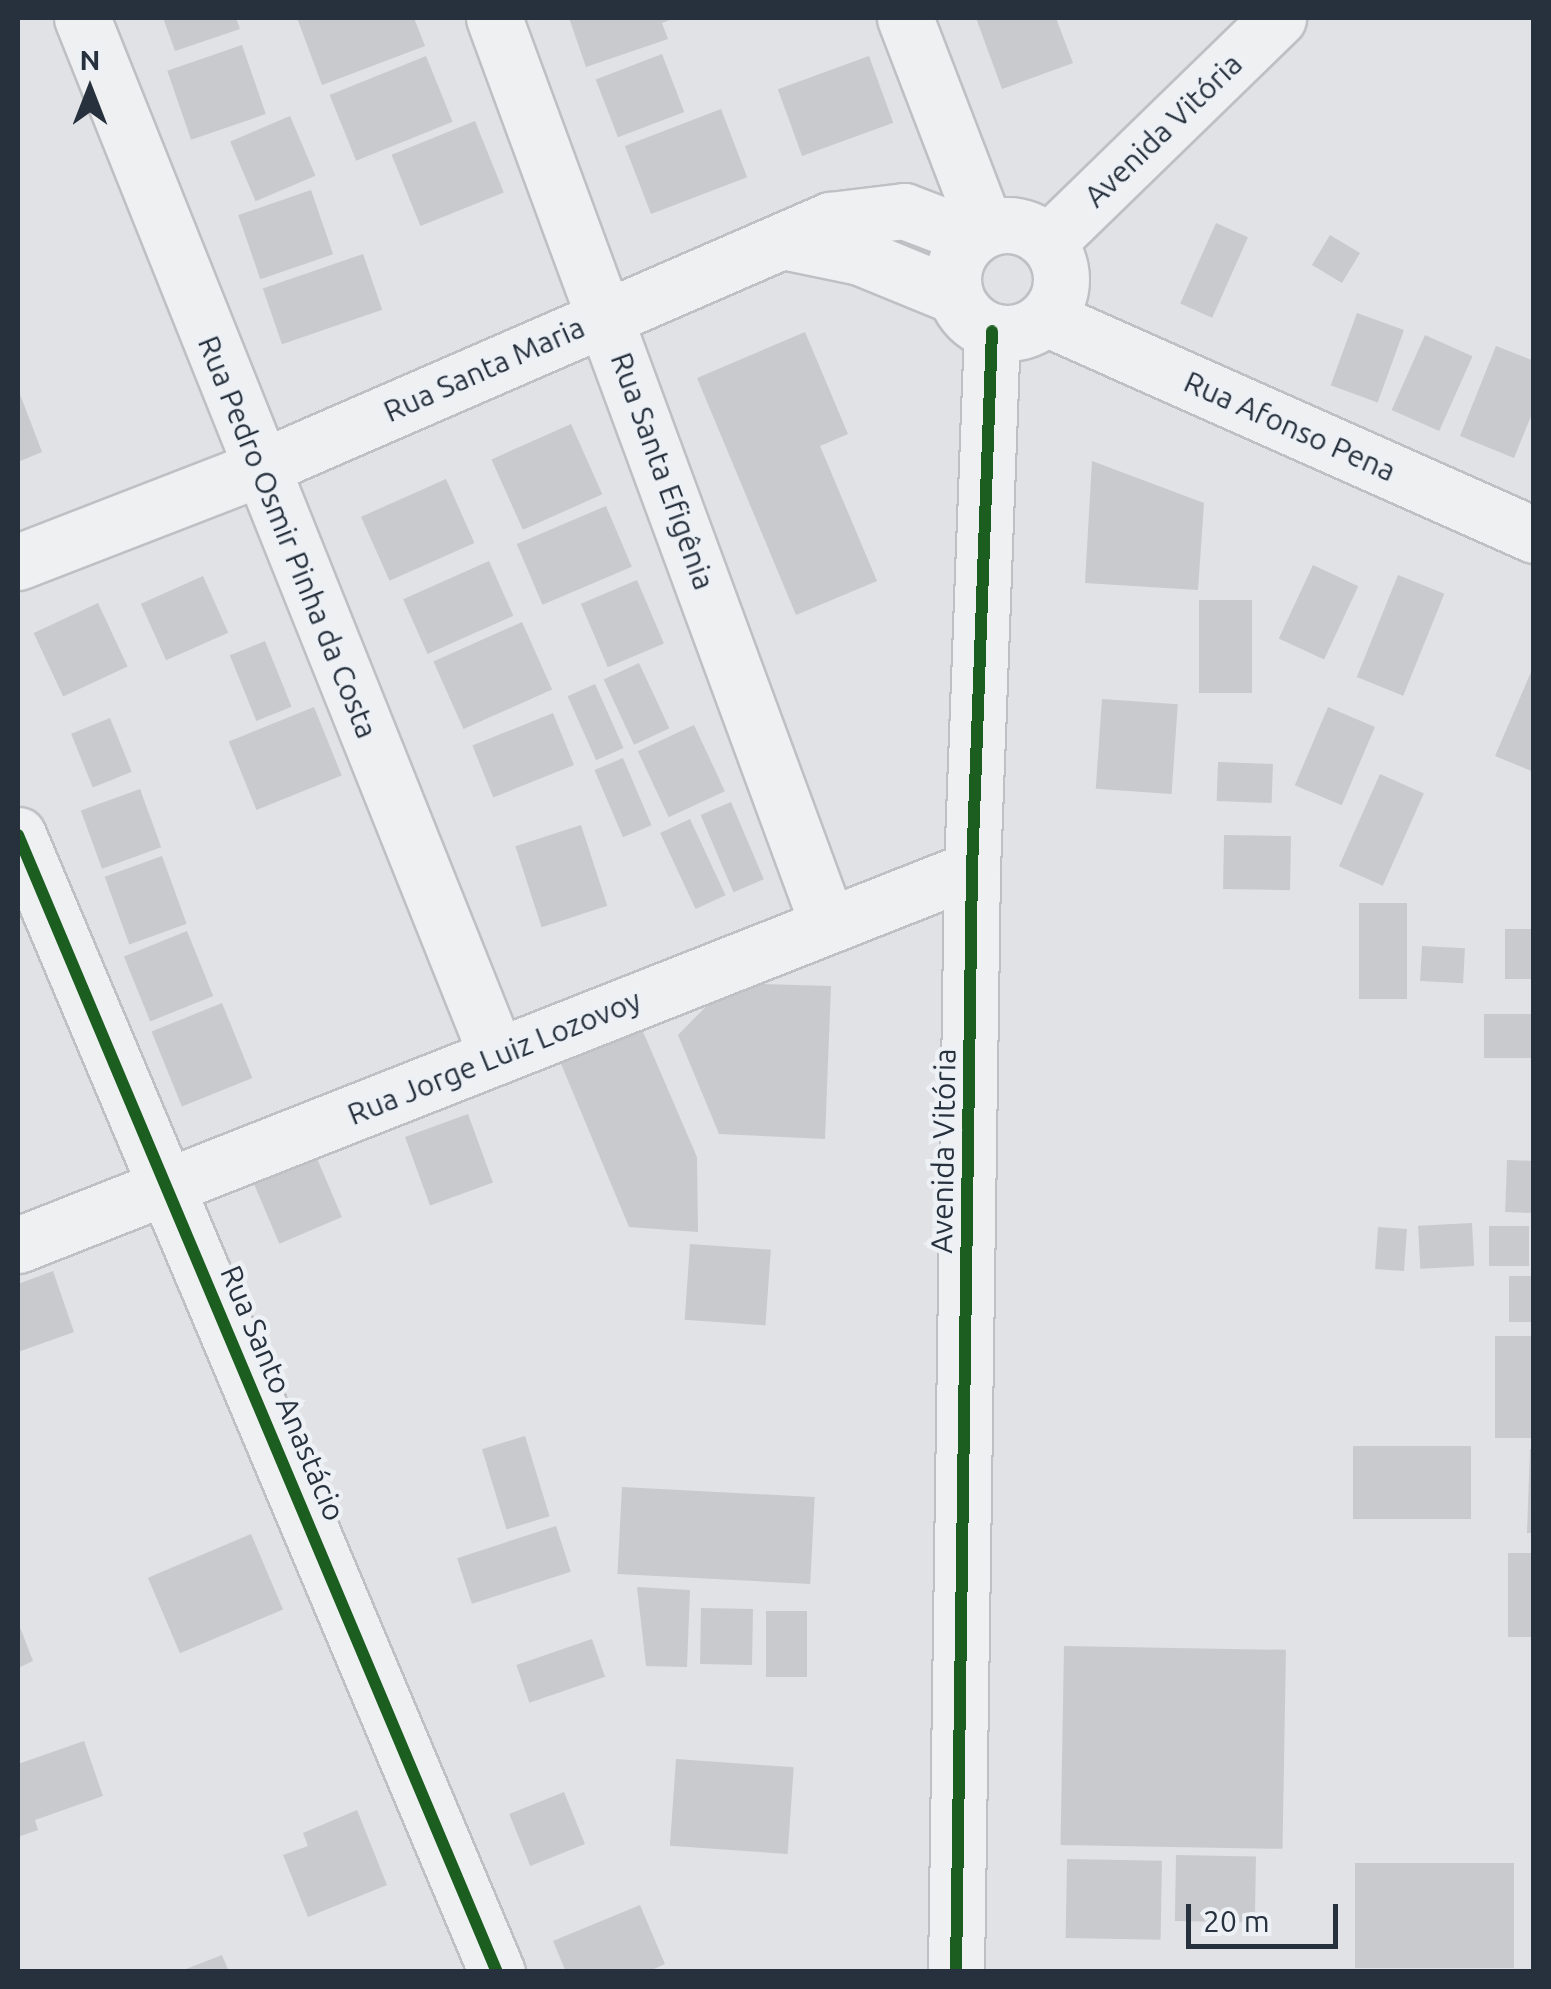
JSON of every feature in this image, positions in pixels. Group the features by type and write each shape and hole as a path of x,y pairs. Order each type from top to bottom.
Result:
{"street":[{"name":"Rua Pedro Osmir Pinha da Costa","path":"82,18 496,1056"},
{"name":"Rua Santa Efigênia","path":"494,18 607,315 828,925"},
{"path":"904,18 978,233"},
{"name":"Avenida Vitória","path":"1048,242 1278,18"},
{"name":"Rua Santa Maria","path":"18,562 260,468 607,315 788,242 830,220 904,211 978,233"},
{"path":"788,242 860,257 974,314 1021,332 1046,318 1061,289 1048,242 1012,225 978,233 954,264 974,314"},
{"name":"Avenida Vitória","path":"956,1972 972,870 974,314"},
{"name":"Rua Afonso Pena","path":"1046,318 1534,534"},
{"name":"Rua Santo Anastácio","path":"18,835 170,1185 496,1972"},
{"name":"Rua Jorge Luiz Lozovoy","path":"18,1245 972,870"}],"building":[{"path":"163,18 236,18 240,29 175,51"},
{"path":"297,18 414,18 425,46 322,85"},
{"path":"569,18 675,18 662,23 668,39 586,67"},
{"path":"976,18 1056,18 1073,63 1002,89"},
{"path":"242,45 266,114 191,140 167,71"},
{"path":"662,54 684,112 618,137 596,79"},
{"path":"426,56 453,122 356,161 330,95"},
{"path":"869,56 893,123 802,156 778,89"},
{"path":"721,109 747,177 651,214 625,146"},
{"path":"290,116 315,176 256,201 230,141"},
{"path":"475,121 504,192 420,226 392,155"},
{"path":"311,190 333,254 260,279 238,215"},
{"path":"1216,223 1248,237 1212,318 1180,303"},
{"path":"1330,235 1360,253 1342,283 1312,265"},
{"path":"363,254 382,310 282,344 263,289"},
{"path":"1357,313 1404,330 1378,402 1331,385"},
{"path":"805,332 848,434 820,446 877,581 796,615 697,378"},
{"path":"1425,335 1473,356 1439,431 1392,410"},
{"path":"1496,346 1534,361 1534,409 1514,458 1460,436"},
{"path":"18,389 42,452 18,462"},
{"path":"571,424 602,494 523,530 492,459"},
{"path":"1092,461 1204,503 1198,590 1085,583"},
{"path":"446,479 474,543 390,581 361,517"},
{"path":"606,506 632,567 542,605 517,544"},
{"path":"489,561 513,616 428,654 403,599"},
{"path":"1313,565 1358,586 1324,660 1279,638"},
{"path":"1398,575 1444,594 1403,696 1357,677"},
{"path":"203,576 228,633 166,660 141,604"},
{"path":"637,580 664,644 608,667 581,604"},
{"path":"1199,600 1252,600 1252,693 1199,693"},
{"path":"98,603 128,666 63,696 34,633"},
{"path":"522,622 552,690 463,729 433,661"},
{"path":"265,641 292,707 256,721 230,655"},
{"path":"639,663 669,728 634,745 604,679"},
{"path":"1534,665 1534,772 1495,756"},
{"path":"595,684 623,748 596,760 568,696"},
{"path":"1102,699 1178,704 1172,794 1096,789"},
{"path":"314,707 342,776 256,810 229,741"},
{"path":"1328,707 1375,727 1342,805 1295,785"},
{"path":"553,713 574,765 493,798 472,746"},
{"path":"110,718 132,772 93,788 71,734"},
{"path":"694,725 725,791 669,817 638,751"},
{"path":"623,758 652,825 623,837 594,770"},
{"path":"1218,762 1273,764 1272,803 1217,801"},
{"path":"1380,774 1424,794 1383,886 1339,866"},
{"path":"140,789 161,847 102,869 81,811"},
{"path":"731,802 764,879 733,892 701,815"},
{"path":"690,819 725,895 696,909 660,833"},
{"path":"581,825 607,906 542,927 515,846"},
{"path":"1224,835 1291,836 1290,890 1223,889"},
{"path":"162,856 187,924 129,945 105,877"},
{"path":"1359,903 1407,903 1407,999 1359,999"},
{"path":"1505,929 1534,929 1534,979 1505,979"},
{"path":"187,931 213,996 150,1021 124,956"},
{"path":"1422,946 1465,948 1463,983 1420,981"},
{"path":"729,983 831,986 825,1139 719,1134 678,1035"},
{"path":"222,1003 252,1078 182,1107 152,1031"},
{"path":"1484,1014 1534,1014 1534,1058 1484,1058"},
{"path":"641,1027 697,1157 698,1232 629,1227 559,1059"},
{"path":"468,1114 493,1183 430,1206 405,1137"},
{"path":"313,1149 342,1217 279,1244 250,1176"},
{"path":"1507,1160 1534,1161 1532,1213 1505,1212"},
{"path":"1472,1223 1474,1266 1420,1269 1418,1226"},
{"path":"1489,1226 1529,1226 1529,1266 1489,1266"},
{"path":"1378,1227 1407,1229 1404,1271 1375,1269"},
{"path":"690,1244 771,1250 766,1325 685,1320"},
{"path":"53,1271 74,1332 18,1352 18,1284"},
{"path":"1509,1276 1534,1276 1534,1322 1509,1322"},
{"path":"1495,1336 1534,1336 1534,1438 1495,1438"},
{"path":"525,1436 550,1516 507,1529 482,1449"},
{"path":"1353,1446 1471,1446 1471,1519 1353,1519"},
{"path":"1530,1449 1534,1449 1534,1533 1527,1533"},
{"path":"622,1487 815,1497 810,1584 617,1574"},
{"path":"556,1526 571,1572 472,1604 457,1558"},
{"path":"251,1534 283,1609 180,1653 148,1578"},
{"path":"1508,1553 1534,1553 1534,1637 1508,1637"},
{"path":"637,1587 690,1590 687,1667 646,1666"},
{"path":"701,1608 753,1609 752,1665 700,1664"},
{"path":"766,1611 807,1611 807,1677 766,1677"},
{"path":"18,1622 33,1661 18,1668"},
{"path":"592,1639 605,1677 529,1703 516,1665"},
{"path":"1064,1646 1286,1650 1282,1849 1061,1845"},
{"path":"84,1741 103,1796 35,1820 38,1830 18,1837 18,1764"},
{"path":"676,1759 794,1767 788,1854 670,1846"},
{"path":"564,1792 585,1844 530,1866 509,1814"},
{"path":"357,1810 387,1885 308,1917 283,1855 308,1846 303,1833"},
{"path":"1176,1855 1256,1856 1255,1922 1175,1921"},
{"path":"1067,1859 1162,1861 1161,1940 1066,1938"},
{"path":"1355,1863 1514,1863 1514,1968 1355,1968"},
{"path":"640,1905 665,1964 647,1972 566,1972 553,1941"},
{"path":"222,1955 229,1972 181,1972 181,1971"}],"cycle path":[{"path":"956,1972 972,869 992,331"},
{"path":"18,835 497,1972"}]}
